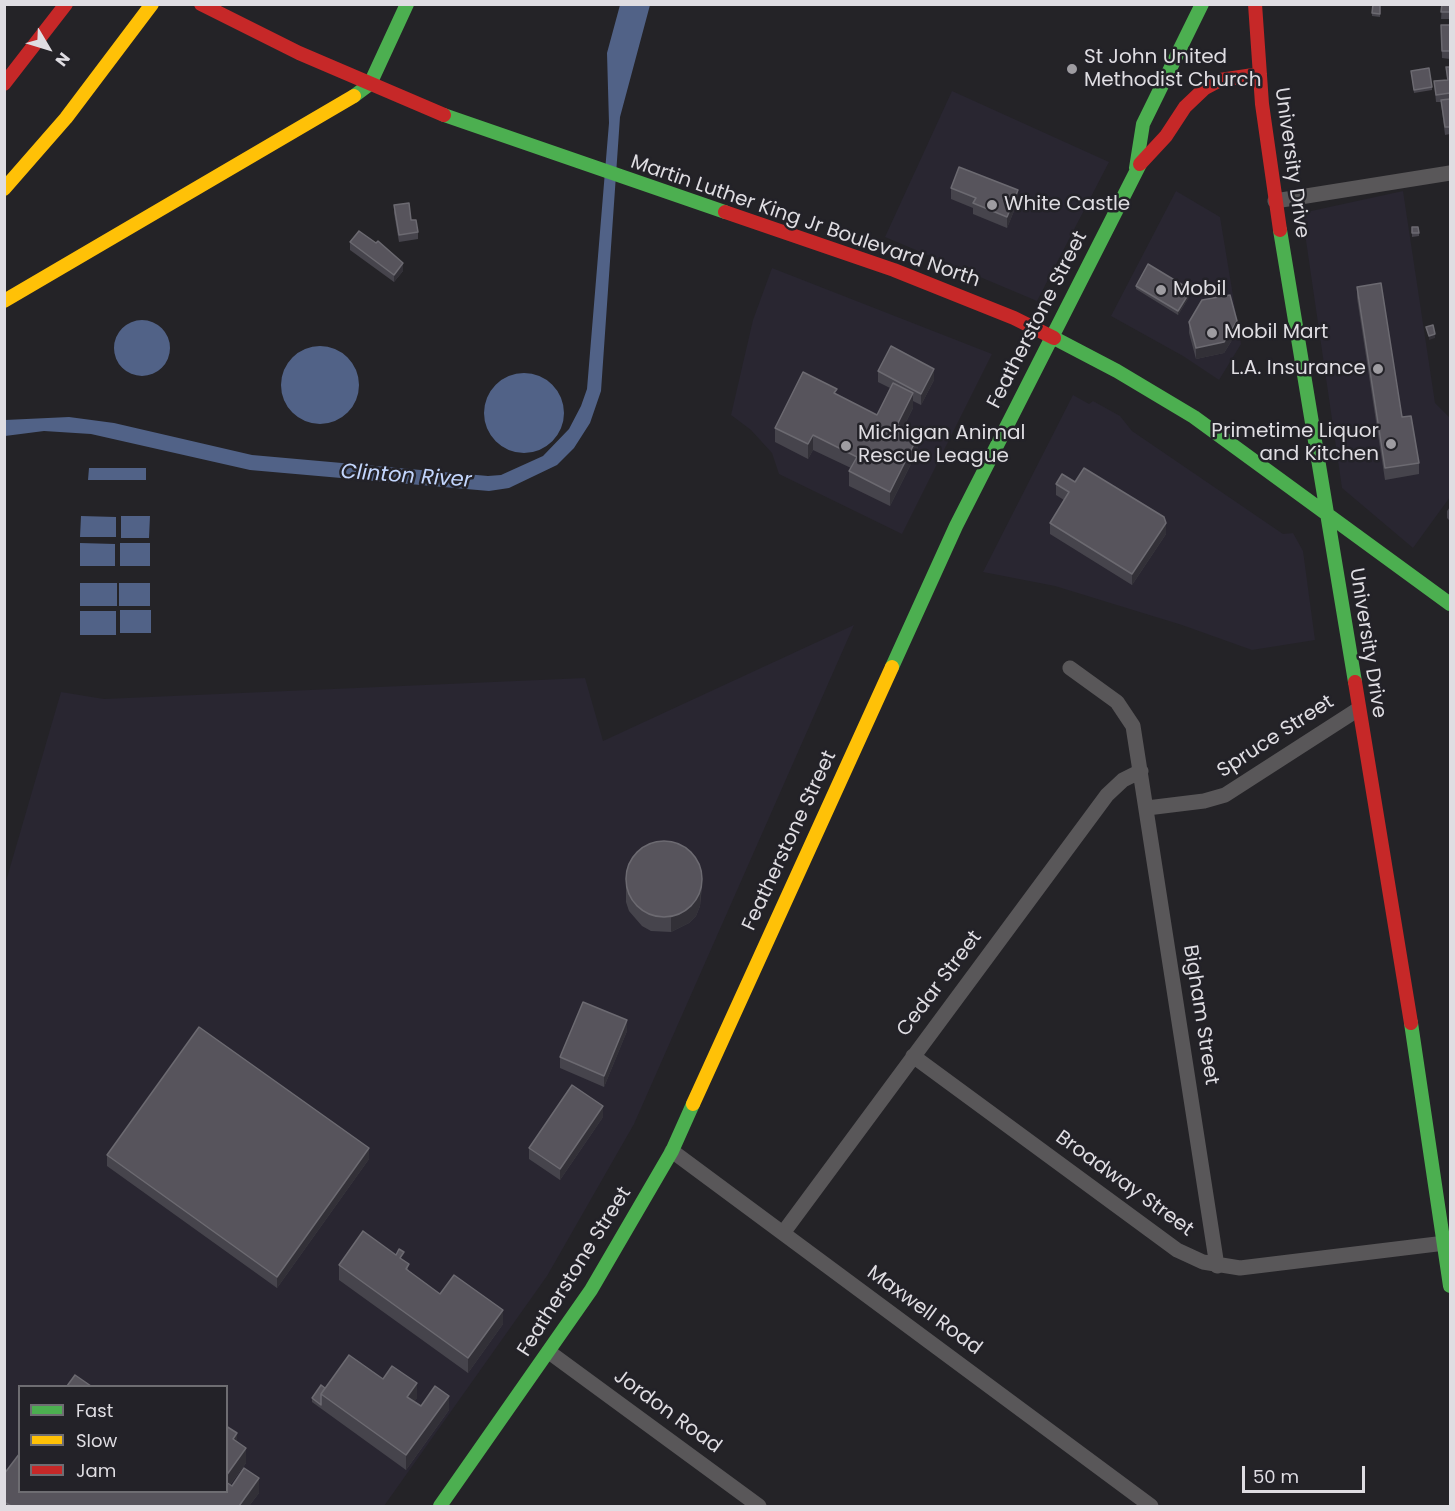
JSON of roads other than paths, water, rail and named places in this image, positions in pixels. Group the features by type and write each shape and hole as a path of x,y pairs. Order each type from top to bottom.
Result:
{"main road":[{"path":"4,84 66,4"},
{"path":"4,189 66,118 152,4"},
{"name":"Martin Luther King Jr Boulevard North","path":"201,4 299,53 469,125 894,270 981,304 1050,337 1145,386 1194,417 1450,603"},
{"path":"4,301 343,104 370,84 407,4"},
{"name":"Featherstone Street","path":"1136,168 1143,124 1202,4"},
{"name":"University Drive","path":"1255,4 1260,74 1275,201 1328,513 1357,710 1450,1286"},
{"name":"Featherstone Street","path":"440,1506 549,1352 614,1255 672,1151 956,526 1136,168 1166,136 1185,107 1205,88 1220,80 1260,74"}],"street":[{"path":"1275,201 1450,173"},
{"name":"Bigham Street","path":"1070,668 1126,711 1133,726 1217,1266"},
{"name":"Spruce Street","path":"1146,808 1204,801 1225,795 1357,710"},
{"name":"Cedar Street","path":"783,1233 1107,795 1123,780 1141,771"},
{"name":"Broadway Street","path":"913,1056 1177,1250 1217,1266 1240,1268 1445,1244"},
{"name":"Maxwell Road","path":"672,1151 1151,1506"},
{"name":"Jordon Road","path":"549,1352 759,1506"}],"water":[{"name":"Clinton River","path":"620,5 650,5 620,117 601,391 590,423 574,448 557,465 509,488 489,491 250,470 91,434 44,431 5,436 5,420 69,417 114,423 252,455 488,476 501,475 543,456 569,429 587,389 609,123 607,53"},
{"path":"136,320 148,320 158,324 166,332 170,348 166,364 158,372 148,376 136,376 126,372 118,364 114,354 114,342 118,332 126,324"},
{"path":"312,346 328,346 342,352 353,363 359,377 359,393 353,407 342,418 328,424 312,424 298,418 287,407 281,393 281,377 287,363 298,352"},
{"path":"524,373 539,376 552,385 561,398 564,413 561,428 552,441 539,450 524,453 509,450 496,441 487,428 484,413 487,398 496,385 509,376"},
{"path":"89,468 146,468 146,480 88,480"},
{"path":"81,516 116,517 116,537 80,537"},
{"path":"121,516 150,516 149,538 121,538"},
{"path":"80,543 115,544 115,566 80,566"},
{"path":"120,543 150,543 150,566 120,566"},
{"path":"80,583 117,583 117,606 80,606"},
{"path":"119,583 150,583 150,606 119,606"},
{"path":"120,610 151,610 151,633 120,633"},
{"path":"80,611 116,611 116,635 80,635"}],"place":[{"name":"St John United Methodist Church","path":"1072,69"},
{"name":"White Castle","path":"992,205"},
{"name":"Mobil","path":"1161,290"},
{"name":"Mobil Mart","path":"1212,333"},
{"name":"L.A. Insurance","path":"1378,369"},
{"name":"Primetime Liquor and Kitchen","path":"1391,444"},
{"name":"Michigan Animal Rescue League","path":"846,446"}]}
